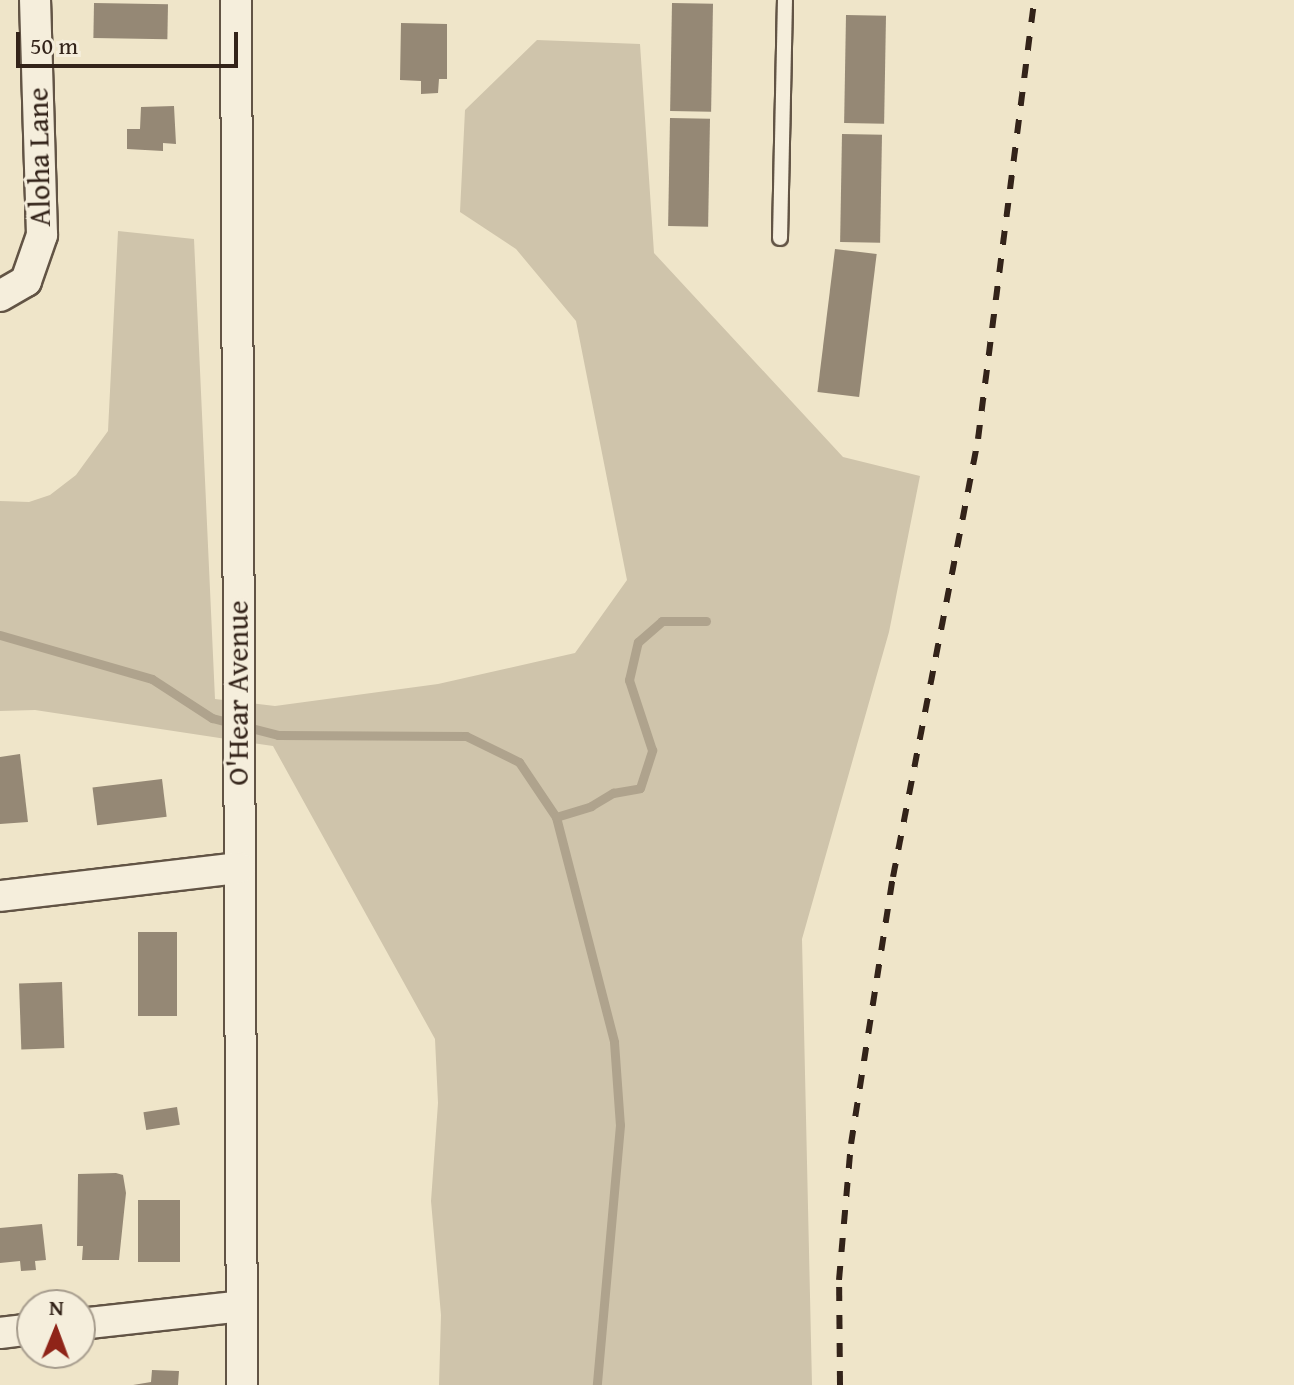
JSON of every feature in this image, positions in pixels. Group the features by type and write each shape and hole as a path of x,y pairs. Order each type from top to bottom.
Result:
{"street":[{"name":"Aloha Lane","path":"0,296 26,281 42,235 35,0"},
{"name":"O'Hear Avenue","path":"236,0 236,738 242,1385"},
{"path":"0,896 239,868"},
{"path":"96,1322 242,1306"}],"lane":[{"path":"780,238 785,0"}],"shaded area":[{"path":"537,40 640,44 654,253 843,457 920,476 889,632 802,939 812,1385 439,1385 441,1315 431,1201 438,1103 435,1039 273,746 35,710 0,711 0,501 29,502 50,495 76,475 108,431 118,231 194,239 215,699 275,706 438,684 575,653 627,580 576,321 516,249 460,212 465,110"}],"building":[{"path":"94,3 168,4 167,39 93,38"},
{"path":"672,3 713,4 711,112 670,111"},
{"path":"846,15 886,16 884,124 844,123"},
{"path":"401,23 447,24 447,79 439,79 438,93 421,94 421,81 400,80"},
{"path":"174,106 176,144 163,143 163,151 127,149 127,129 140,129 141,107"},
{"path":"670,118 710,119 708,227 668,226"},
{"path":"842,134 882,135 880,243 840,242"},
{"path":"835,249 877,254 859,397 817,392"},
{"path":"20,754 28,822 0,824 0,757"},
{"path":"162,779 167,817 97,825 93,788"},
{"path":"138,932 177,932 177,1016 138,1016"},
{"path":"62,982 64,1048 21,1049 19,984"},
{"path":"177,1107 180,1125 146,1130 143,1112"},
{"path":"78,1174 123,1175 126,1193 119,1260 82,1260 83,1246 77,1246"},
{"path":"138,1200 180,1200 180,1262 138,1262"},
{"path":"42,1224 46,1260 35,1261 36,1270 21,1271 20,1261 0,1263 0,1228"},
{"path":"152,1370 179,1371 178,1385 133,1385 151,1382"}],"waterway":[{"path":"556,817 591,806 613,793 640,788 652,750 629,680 638,642 662,621 706,621"},
{"path":"0,635 152,679 212,718 278,735 466,736 519,762 556,817 614,1042 620,1125 597,1385"}],"railway":[{"path":"840,1385 839,1280 851,1144 893,877 978,439 1034,0"}]}
